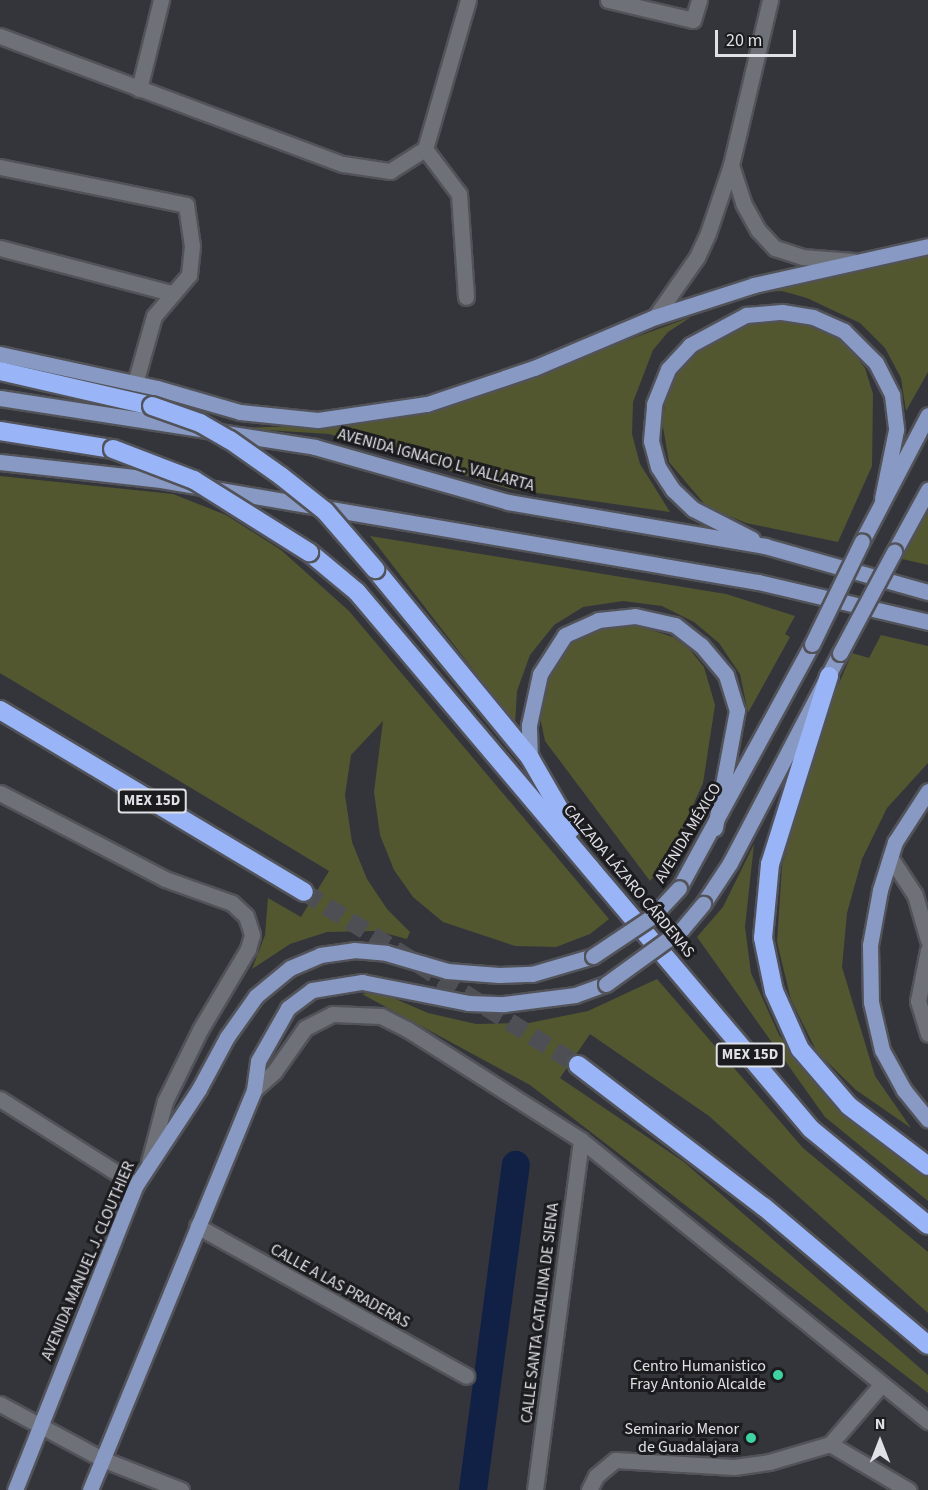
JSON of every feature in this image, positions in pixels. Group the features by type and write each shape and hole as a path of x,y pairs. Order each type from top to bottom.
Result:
{"highway":[{"path":"0,371 152,406 210,429 281,476 325,511 375,568 530,758 591,865"},
{"name":"CALZADA LÁZARO CÁRDENAS","path":"0,431 113,449 194,480 309,552 357,592 591,865 811,1129 928,1225"},
{"path":"829,676 770,864 763,938 774,991 800,1049 849,1106 928,1166"},
{"name":"MEX 15D","path":"0,710 303,892"},
{"path":"578,1065 764,1208 928,1345"},
{"path":"849,1106 928,1150"}],"main road":[{"path":"0,354 135,383 240,412 318,420 427,404 534,368 655,317 754,285 928,246"},
{"path":"765,546 693,509 658,467 651,441 654,404 668,369 690,345 746,315 782,312 813,317 844,331 876,363 892,395 896,429 882,499"},
{"name":"AVENIDA IGNACIO L. VALLARTA","path":"0,398 315,447 508,502 765,546 928,592"},
{"name":"AVENIDA MÉXICO","path":"256,996 290,968 320,955 354,950 386,953 447,971 499,975 532,974 593,956 653,916 679,888 715,828 812,644 882,499 928,415"},
{"path":"0,462 161,480 746,579 928,622"},
{"path":"90,1490 254,1090 258,1061 288,1008 312,990 362,982 468,1003 504,1004 575,995 606,984 682,929 703,904 730,863 928,490"},
{"path":"530,758 530,725 540,674 565,635 598,620 635,616 675,625 701,645 726,675 737,710 715,828"},
{"path":"928,792 895,842 880,890 870,945 871,1002 882,1050 904,1090 928,1120"},
{"name":"AVENIDA MANUEL J. CLOUTHIER","path":"15,1490 136,1185 199,1089 226,1037 256,996"}],"street":[{"path":"139,89 160,0"},
{"path":"0,36 344,164 390,171 425,149 468,0"},
{"path":"608,0 693,20 699,0"},
{"path":"655,317 697,257 731,165 770,0"},
{"path":"425,149 459,194 465,297"},
{"path":"731,165 743,203 758,230 775,248 802,257 858,261"},
{"path":"0,167 186,205 192,246 189,275 171,293 154,316 135,383"},
{"path":"0,248 171,293"},
{"path":"0,793 165,879 232,903 246,916 252,935 248,950 200,1030 165,1101 149,1162"},
{"path":"890,857 915,895 928,940"},
{"path":"928,950 918,1001 928,1034"},
{"path":"254,1090 274,1072 305,1028 333,1014 381,1016 407,1029 581,1140 881,1385 928,1420"},
{"path":"0,1099 136,1185"},
{"name":"CALLE SANTA CATALINA DE SIENA","path":"535,1490 581,1140"},
{"name":"CALLE A LAS PRADERAS","path":"197,1226 465,1376"},
{"path":"589,1490 596,1476 615,1460 734,1467 769,1462 830,1444 881,1385"},
{"path":"0,1404 102,1459 181,1490"},
{"path":"830,1444 908,1490"}],"green space":[{"path":"928,256 928,372 906,411 901,378 885,348 860,323 807,298 782,291 750,293"},
{"path":"691,317 668,332 653,350 633,402 632,434 640,464 670,512 509,489 329,434 234,428 332,425 442,408"},
{"path":"784,318 815,325 844,342 865,368 873,394 872,466 838,542 746,523 707,507 669,462 662,421 669,383 686,355 748,320"},
{"path":"0,476 173,494 226,515 281,550 349,611 609,919 590,934 556,947 515,946 443,922 413,897 394,870 380,835 374,792 383,721 351,755 345,795 352,842 367,879 387,909 410,932 407,939 377,931 327,932 290,944 252,969 265,935 268,898 301,917 329,871 0,673"},
{"path":"928,511 928,565 902,559"},
{"path":"370,536 726,594 795,616 785,634 790,637 748,713 740,674 719,643 694,622 662,606 623,601 583,607 554,625 530,655 517,691 515,724"},
{"path":"632,624 673,637 690,650 704,667 715,705 703,783 668,861 650,881 545,741 540,717 542,693 550,670 565,649 586,634 610,625"},
{"path":"881,635 928,646 928,763 887,808 862,859 847,913 842,967 875,1076 911,1128 856,1090 817,1052 791,1000 777,942 782,866 818,732 852,653 869,658"},
{"path":"754,844 745,927 751,973 779,1035 819,1084 928,1175 928,1201 825,1117 697,937 723,907"},
{"path":"657,979 803,1148 928,1252 928,1313 709,1116 590,1034 560,1078 684,1162 928,1375 928,1393 530,1085 362,994 377,991 428,1013 476,1024 529,1023 588,1011"}],"waterway":[{"path":"473,1490 516,1165"}],"tunnel":[{"path":"304,892 578,1065"}],"place":[{"name":"Centro Humanistico Fray Antonio Alcalde","path":"778,1375"},
{"name":"Seminario Menor de Guadalajara","path":"751,1438"}]}
